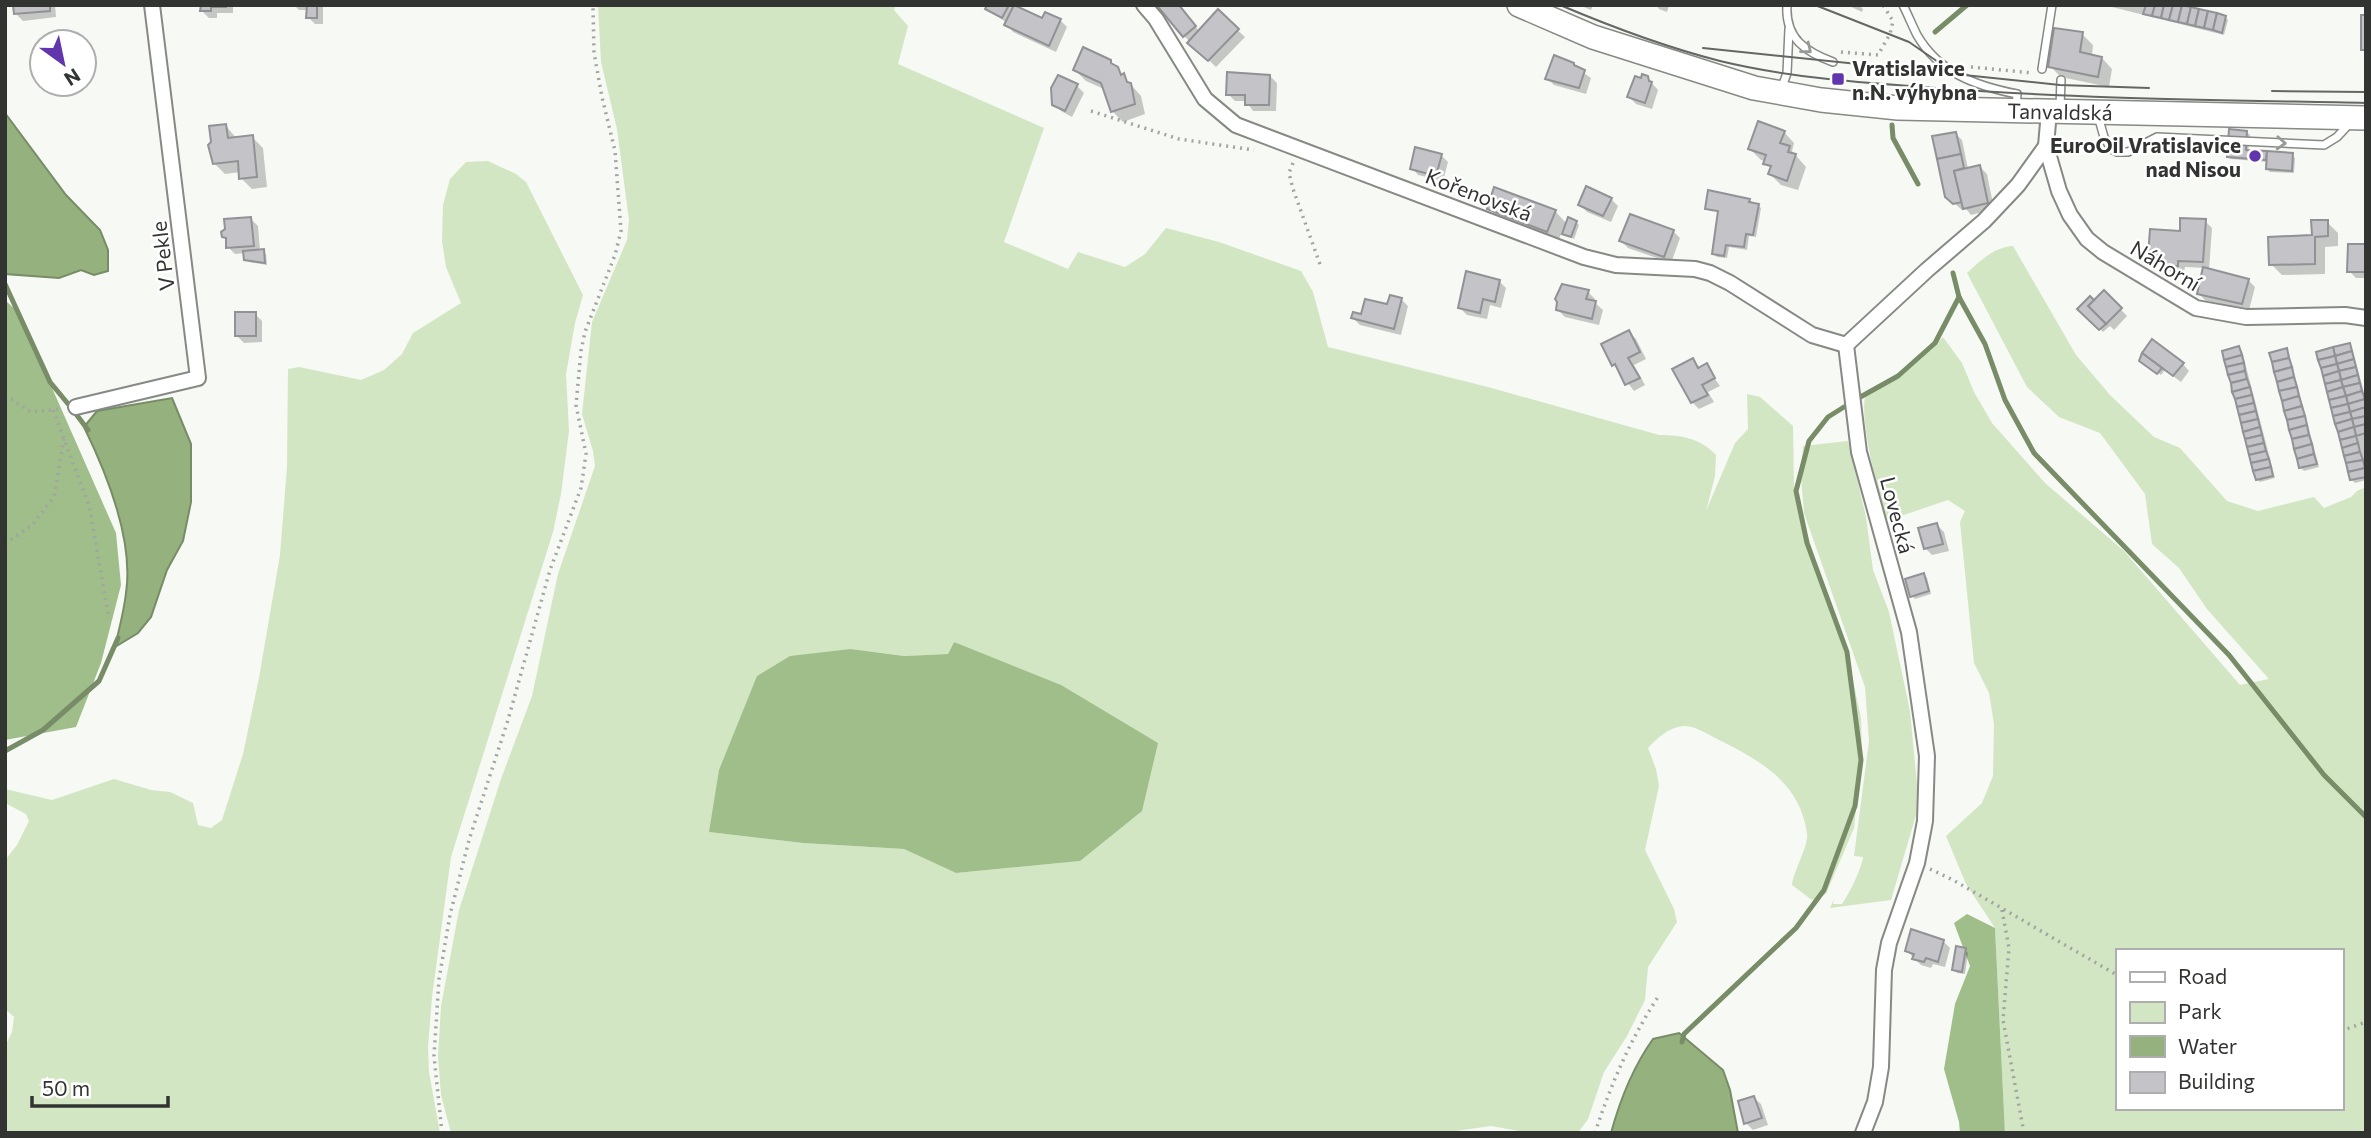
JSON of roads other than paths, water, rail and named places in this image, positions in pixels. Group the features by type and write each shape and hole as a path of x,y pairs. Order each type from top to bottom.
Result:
{"main road":[{"name":"Tanvaldská","path":"1519,5 1593,37 1634,51 1754,88 1780,93 1898,108 2016,102 2054,111 2361,118"}],"street":[{"name":"V Pekle","path":"76,407 198,378 152,5"},
{"name":"Kořenovská","path":"1144,5 1156,19 1205,99 1236,125 1584,257 1616,265 1695,269 1710,273 1812,335 1846,345"},
{"name":"Náhorní","path":"2054,111 2046,146 2064,203 2087,239 2103,251 2196,308 2246,317 2366,317"},
{"path":"1846,345 1984,221 2018,185 2046,146"},
{"name":"Lovecká","path":"1846,345 1859,452 1909,632 1927,755 1925,821 1917,863 1889,943 1884,970 1881,1067 1875,1102 1863,1133"}],"lane":[{"path":"1787,5 1794,36 1812,55 1833,62"},
{"path":"1903,5 1917,35 1941,64 1976,85 2016,102"},
{"path":"2042,71 2052,5"},
{"path":"1780,93 1787,73 1790,25"},
{"path":"2054,111 2061,80"},
{"path":"2097,112 2104,137 2111,149 2117,152 2128,152 2157,137 2324,145 2361,118"}],"water":[{"path":"5,113 66,195 100,230 108,250 108,271 94,275 81,270 59,278 5,274"},
{"path":"172,398 191,444 191,502 183,541 167,570 151,617 138,633 115,647 126,593 126,551 110,486 84,427 97,411"},
{"path":"1679,1033 1723,1070 1730,1090 1738,1133 1611,1133 1628,1084 1653,1039"}],"waterway":[{"path":"1935,32 1967,5"},
{"path":"1892,125 1893,138 1918,184"},
{"path":"1953,273 1959,297 1985,344 2005,400 2034,453 2229,655 2324,775 2366,817"},
{"path":"5,284 50,382 69,405"},
{"path":"1855,400 1898,376 1935,343 1959,297"},
{"path":"1682,1042 1684,1034 1796,928 1824,890 1855,806 1861,760 1847,652 1807,543 1796,491 1809,441 1828,417 1844,407"},
{"path":"73,410 88,430"},
{"path":"5,751 43,730 99,681 118,638"}],"tram line":[{"path":"1560,5 1639,36 1720,61 1827,79 2043,95 2366,103"},
{"path":"1815,5 1909,42 1941,64"},
{"path":"1703,48 2060,85 2149,88"},
{"path":"2272,91 2366,92"}],"place":[{"name":"Vratislavice n.N. výhybna","path":"1838,79"},
{"name":"EuroOil Vratislavice nad Nisou","path":"2255,156"}]}
